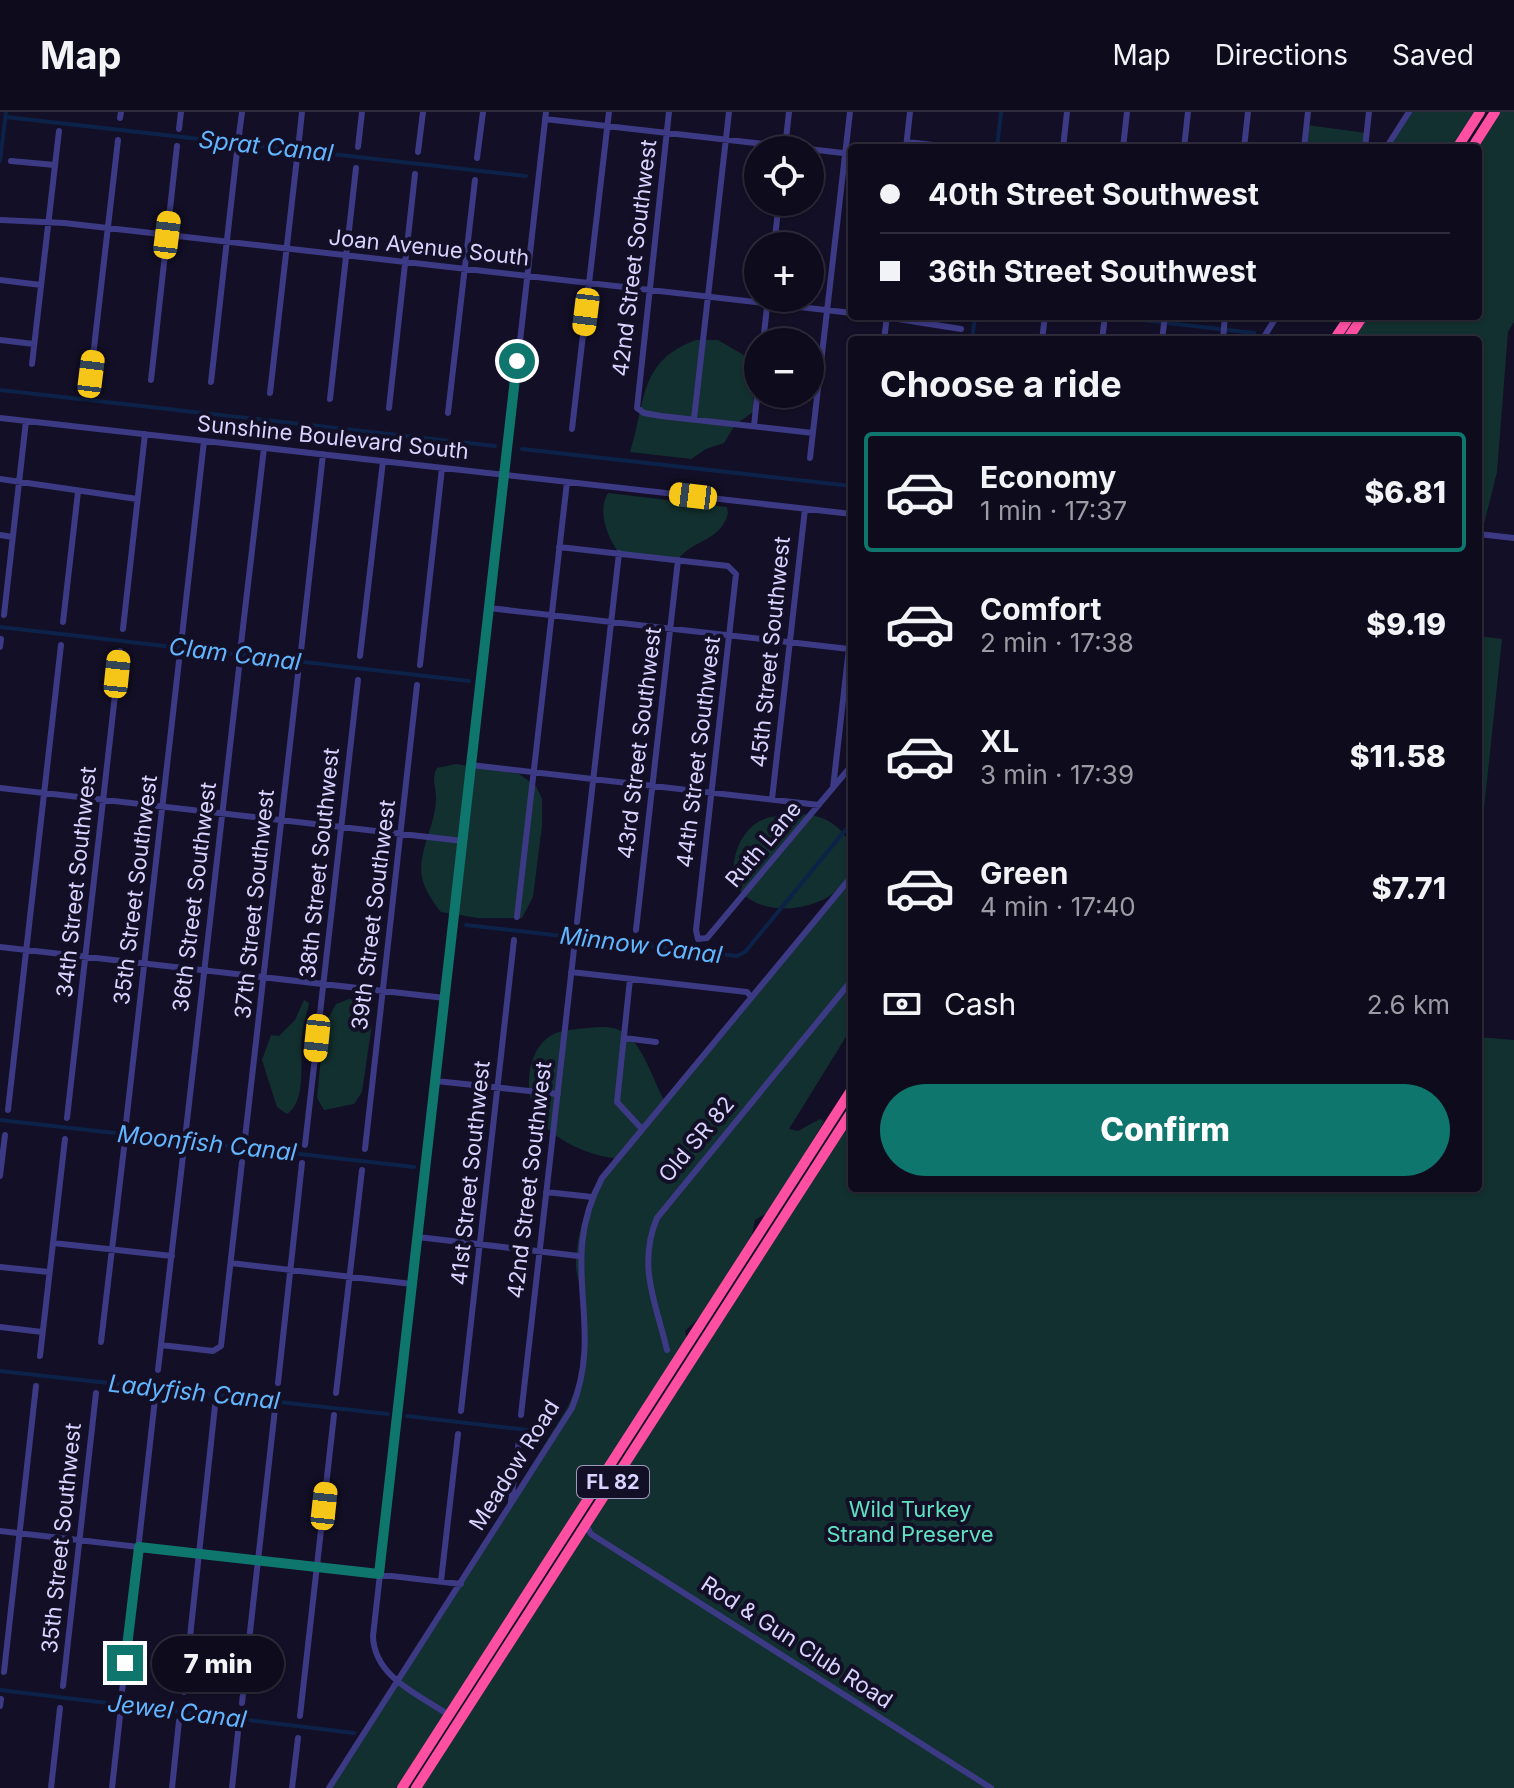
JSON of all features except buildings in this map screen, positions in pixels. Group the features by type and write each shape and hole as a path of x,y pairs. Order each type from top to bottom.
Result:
{"highway":[{"path":"1460,144 1480,112"},
{"path":"1475,144 1495,112"},
{"name":"FL 82","path":"402,1788 848,1095"},
{"name":"FL 82","path":"416,1788 848,1117"},
{"path":"692,1361 691,1349 720,1302 727,1282"},
{"path":"644,1434 645,1424 676,1374 675,1363"},
{"path":"586,1525 585,1514 621,1456 626,1438"}],"street":[{"path":"179,129 181,112"},
{"path":"239,135 242,112"},
{"path":"299,140 302,112"},
{"path":"358,147 362,112"},
{"path":"418,152 423,112"},
{"path":"477,158 483,112"},
{"path":"572,429 609,112"},
{"name":"42nd Street Southwest","path":"669,112 637,408 644,413 694,419"},
{"path":"729,112 694,419 813,433"},
{"path":"786,136 789,112"},
{"path":"848,144 850,112"},
{"path":"906,144 910,112"},
{"path":"1063,144 1067,112"},
{"path":"1123,144 1127,112"},
{"path":"1184,144 1188,112"},
{"path":"1244,144 1248,112"},
{"path":"1304,144 1308,112"},
{"path":"1365,144 1369,112"},
{"path":"1389,144 1409,112"},
{"path":"459,1722 383,1668 373,1646 545,116 744,142"},
{"path":"32,364 59,131"},
{"path":"91,374 118,140"},
{"path":"151,380 177,146"},
{"path":"211,382 237,151"},
{"path":"810,458 848,154 824,152"},
{"path":"270,393 297,158"},
{"path":"11,161 55,165"},
{"path":"330,399 356,168"},
{"path":"389,408 415,174"},
{"path":"448,413 475,180"},
{"name":"Joan Avenue South","path":"1,220 108,228 744,299"},
{"path":"0,280 41,285"},
{"name":"Joan Avenue South","path":"824,310 848,313"},
{"path":"910,320 961,329"},
{"path":"0,340 34,344"},
{"path":"754,426 756,408"},
{"name":"Sunshine Boulevard South","path":"0,418 848,514"},
{"path":"4,615 3,592 26,421"},
{"path":"123,629 145,434"},
{"path":"182,636 204,441"},
{"path":"241,644 264,448"},
{"path":"301,651 323,454"},
{"path":"360,656 383,461"},
{"path":"420,665 442,468"},
{"path":"0,479 137,499"},
{"path":"517,917 567,482"},
{"path":"63,622 78,492"},
{"name":"45th Street Southwest","path":"772,799 805,509"},
{"path":"1482,534 1514,538"},
{"path":"0,535 12,537"},
{"path":"559,547 678,560"},
{"path":"577,922 619,553"},
{"name":"44th Street Southwest","path":"678,560 735,570 696,930 698,939"},
{"name":"43rd Street Southwest","path":"636,930 678,560"},
{"path":"489,608 789,642 848,644"},
{"path":"0,647 1,639"},
{"path":"8,1110 61,645"},
{"name":"34th Street Southwest","path":"67,1118 120,651"},
{"path":"833,788 848,660"},
{"name":"35th Street Southwest","path":"126,1123 179,661"},
{"name":"36th Street Southwest","path":"186,1130 239,668"},
{"name":"37th Street Southwest","path":"245,1138 298,674"},
{"name":"38th Street Southwest","path":"305,1145 358,680"},
{"name":"39th Street Southwest","path":"365,1149 417,685"},
{"path":"843,700 848,701"},
{"path":"471,765 819,805"},
{"name":"Ruth Lane","path":"698,939 707,938 848,770"},
{"path":"0,788 463,841"},
{"name":"Meadow Road","path":"329,1788 561,1429 581,1384 587,1338 579,1256 592,1197 608,1169 848,881"},
{"name":"41st Street Southwest","path":"461,1411 514,940"},
{"path":"0,947 445,998"},
{"name":"42nd Street Southwest","path":"521,1415 574,949"},
{"path":"571,972 747,992 751,997"},
{"path":"630,979 617,1102 620,1110 641,1128"},
{"name":"Old SR 82","path":"667,1350 647,1276 648,1245 657,1218 848,985"},
{"path":"624,1038 656,1042"},
{"path":"436,1081 558,1094"},
{"path":"0,1176 5,1135"},
{"path":"40,1356 65,1139"},
{"path":"101,1342 124,1148"},
{"path":"158,1370 183,1156"},
{"path":"161,1345 213,1351 222,1342 242,1162"},
{"path":"278,1383 302,1163"},
{"path":"336,1393 362,1170"},
{"path":"546,1192 592,1197"},
{"path":"418,1237 579,1256"},
{"path":"53,1243 172,1256"},
{"path":"231,1263 412,1284"},
{"path":"0,1267 49,1272"},
{"path":"0,1327 42,1332"},
{"path":"4,1672 36,1386"},
{"name":"35th Street Southwest","path":"63,1686 96,1393"},
{"path":"122,1692 155,1399"},
{"path":"184,1692 215,1406"},
{"path":"242,1703 275,1409"},
{"path":"300,1716 334,1415"},
{"path":"441,1581 458,1434"},
{"path":"511,1506 519,1440"},
{"name":"Rod & Gun Club Road","path":"586,1525 591,1534 991,1788"},
{"path":"0,1531 461,1584"},
{"path":"0,1706 1,1699"},
{"path":"51,1788 60,1708"},
{"path":"112,1788 120,1716"},
{"path":"172,1788 179,1721"},
{"path":"232,1788 238,1732"},
{"path":"292,1788 298,1738"}],"green space":[{"path":"1409,112 1478,112 1457,144 1389,144"},
{"path":"1498,112 1514,112 1514,322 1508,332 1497,472 1483,528 1482,336 1352,336 1362,320 1482,320 1482,144 1477,144"},
{"path":"1307,125 1366,133 1365,144 1305,144"},
{"path":"696,340 718,340 744,355 744,408 753,408 753,412 735,425 724,443 706,449 691,459 630,452 642,401 653,372 677,349"},
{"path":"608,493 727,507 728,513 714,535 679,558 618,552 610,539 603,515"},
{"path":"1482,636 1502,639 1482,828"},
{"path":"456,764 519,774 536,786 542,799 542,826 533,897 522,918 478,918 441,912 425,886 421,868 435,808 435,772 437,768"},
{"path":"775,816 816,816 842,832 848,840 848,876 834,893 806,906 774,908 748,898 740,890 734,868 739,845 753,826"},
{"path":"848,885 848,1033 789,1129 798,1131 820,1119 824,1121 822,1125 769,1212 755,1220 751,1240 700,1317 685,1331 687,1340 399,1788 331,1788 566,1410 581,1370 585,1325 576,1270 577,1246 588,1207 614,1158 573,1146 554,1134 539,1119 530,1097 529,1084 538,1048 546,1039 563,1031 600,1027 619,1030 636,1045 664,1100"},
{"path":"349,999 357,1001 372,1024 362,1092 354,1104 324,1110 317,1098 324,1026 336,1004"},
{"path":"304,1000 309,1003 302,1035 300,1089 294,1107 287,1114 277,1107 262,1060 271,1035 279,1036 295,1020"},
{"name":"Wild Turkey Strand Preserve","path":"1482,1037 1514,1040 1514,1788 419,1788 848,1121 848,1192 1482,1192"}],"waterway":[{"path":"0,161 6,112"},
{"path":"997,144 1001,112"},
{"name":"Sprat Canal","path":"6,117 526,176"},
{"path":"972,336 974,320"},
{"path":"1140,320 1161,322"},
{"path":"1168,323 1220,329"},
{"path":"1227,330 1254,333"},
{"path":"0,390 495,446"},
{"path":"522,449 848,486"},
{"name":"Clam Canal","path":"0,627 469,681"},
{"name":"Minnow Canal","path":"466,925 737,956 745,952 848,827"},
{"name":"Moonfish Canal","path":"0,1120 414,1167"},
{"name":"Ladyfish Canal","path":"0,1371 388,1414"},
{"name":"Ladyfish Canal","path":"407,1416 545,1432"},
{"name":"Jewel Canal","path":"0,1690 354,1733"}],"route":[{"path":"125,1663 139,1547 379,1574 517,361"}]}
